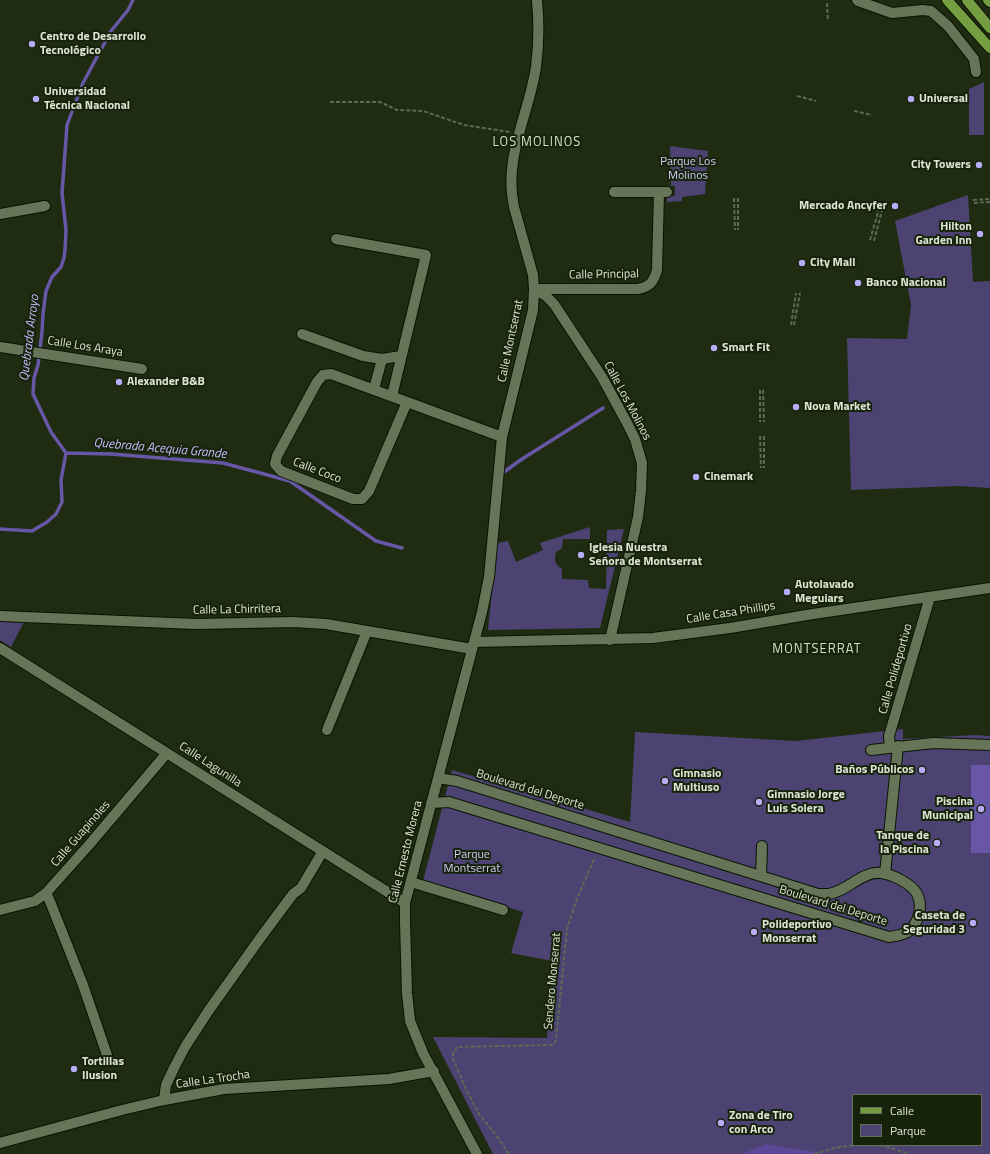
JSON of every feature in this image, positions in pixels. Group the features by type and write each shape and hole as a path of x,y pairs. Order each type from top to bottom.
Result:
{"main road":[{"path":"947,0 990,48"},
{"path":"967,0 990,28"}],"street":[{"name":"Calle Montserrat","path":"473,646 489,577 502,436 533,310 534,289 530,262 512,196 512,164 514,150 536,67 539,38 537,0"},
{"path":"858,0 892,12 923,10 931,11 948,26 974,58 976,72"},
{"name":"Calle Principal","path":"534,289 638,289 646,287 653,282 657,270 663,192 614,192"},
{"path":"0,214 46,206"},
{"path":"336,239 426,255 392,396"},
{"name":"Calle Los Molinos","path":"534,289 546,296 554,304 593,364 627,423 639,452 642,475 638,517 610,640"},
{"path":"302,334 363,356 382,359 402,356"},
{"name":"Calle Los Araya","path":"0,347 142,369"},
{"path":"374,389 382,359"},
{"name":"Calle Coco","path":"407,402 369,491 362,499 353,499 281,471 275,464 277,456 317,382 323,375 331,374 502,436"},
{"name":"Calle Casa Phillips","path":"473,646 653,638 990,588"},
{"name":"Calle Polideportivo","path":"885,874 894,747 889,736 930,597"},
{"name":"Calle La Chirritera","path":"0,616 196,624 308,622 367,631 435,644 473,646"},
{"path":"327,730 367,631"},
{"name":"Calle Ernesto Morera","path":"473,646 405,903 407,993 410,1021 423,1053 434,1071 477,1154"},
{"name":"Calle Lagunilla","path":"1,653 167,753 405,903"},
{"path":"871,750 933,743 990,746"},
{"name":"Calle Guapinoles","path":"0,910 35,901 46,893 167,753"},
{"name":"Boulevard del Deporte","path":"431,803 449,802 889,937 901,935 909,931 916,923 920,907 917,894 898,878 885,874 869,874 840,890 828,894 818,894 456,781 438,778"},
{"path":"761,876 762,846"},
{"path":"164,1100 166,1085 185,1047 251,950 293,894 301,888 323,851"},
{"path":"411,882 503,910"},
{"path":"46,893 50,899 83,985 107,1055"},
{"name":"Calle La Trocha","path":"0,1143 77,1121 164,1100 224,1089 389,1079 434,1071"}],"path":[{"path":"826,3 828,21"},
{"path":"797,96 816,101"},
{"path":"330,102 380,102 397,110 423,111 464,126 519,133"},
{"path":"854,111 872,115"},
{"path":"734,198 736,230 738,198"},
{"path":"973,201 990,201"},
{"path":"878,209 872,241 882,210"},
{"path":"791,324 796,293"},
{"path":"794,325 800,293"},
{"path":"760,390 762,422 763,390"},
{"path":"760,436 762,468 764,436"},
{"name":"Sendero Monserrat","path":"509,1154 479,1114 466,1089 453,1059 453,1054 457,1047 551,1046 554,1044 556,1040 567,929 576,901 599,848"},
{"path":"814,1154 834,1148 852,1145"},
{"path":"885,1146 909,1154"}],"green space":[{"path":"984,82 984,135 969,135 969,89"},
{"name":"Parque Los Molinos","path":"670,146 708,151 705,194 682,197 682,201 667,202 667,196 675,196 675,186 671,186"},
{"path":"968,195 973,282 990,281 990,488 959,486 851,490 847,338 907,339 911,305 895,221"},
{"path":"590,527 590,539 563,539 562,548 556,552 555,560 556,564 562,569 562,579 588,580 589,588 606,589 607,530 624,529 600,628 488,630 497,543 508,541 516,562 543,550 540,543"},
{"path":"0,621 24,622 11,647 0,640"},
{"name":"Polideportivo Monserrat","path":"903,729 903,739 974,735 990,736 990,1154 493,1154 433,1037 547,1038 552,961 511,953 523,912 423,881 452,770 630,822 635,732 796,741"}],"shaded area":[{"name":"Piscina Municipal","path":"971,765 990,765 990,853 971,853"},
{"path":"767,1144 827,1154 742,1154"}],"waterway":[{"name":"Quebrada Arroyo","path":"66,453 51,432 33,394 34,378 38,365 46,291 52,277 61,267 64,258 66,230 62,193 67,125 83,83 111,31 128,10 133,0"},
{"name":"Quebrada Acequia Grande","path":"504,472 603,408"},
{"name":"Quebrada Acequia Grande","path":"66,453 111,454 223,463 290,481 376,541 402,548"},
{"name":"Quebrada Acequia Grande","path":"0,529 32,531 47,522 56,514 62,502 61,480 66,453"}],"place":[{"name":"Centro de Desarrollo Tecnológico","path":"32,44"},
{"name":"Universidad Técnica Nacional","path":"36,99"},
{"name":"Universal","path":"911,99"},
{"name":"City Towers","path":"979,165"},
{"name":"Mercado Ancyfer","path":"895,206"},
{"name":"Hilton Garden Inn","path":"980,234"},
{"name":"City Mall","path":"802,263"},
{"name":"Banco Nacional","path":"858,283"},
{"name":"Smart Fit","path":"714,348"},
{"name":"Alexander B&B","path":"119,382"},
{"name":"Nova Market","path":"796,407"},
{"name":"Cinemark","path":"696,477"},
{"name":"Iglesia Nuestra Señora de Montserrat","path":"581,555"},
{"name":"Autolavado Meguiars","path":"787,592"},
{"name":"Baños Públicos","path":"922,770"},
{"name":"Gimnasio Multiuso","path":"665,781"},
{"name":"Gimnasio Jorge Luis Solera","path":"759,802"},
{"name":"Piscina Municipal","path":"981,809"},
{"name":"Tanque de la Piscina","path":"937,843"},
{"name":"Caseta de Seguridad 3","path":"973,923"},
{"name":"Polideportivo Monserrat","path":"754,932"},
{"name":"Tortillas Ilusion","path":"74,1069"},
{"name":"Zona de Tiro con Arco","path":"721,1123"}],"district":[{"name":"LOS MOLINOS","path":"537,143"},
{"name":"MONTSERRAT","path":"817,650"}],"park label":[{"name":"Parque Montserrat","path":"472,862"}]}
